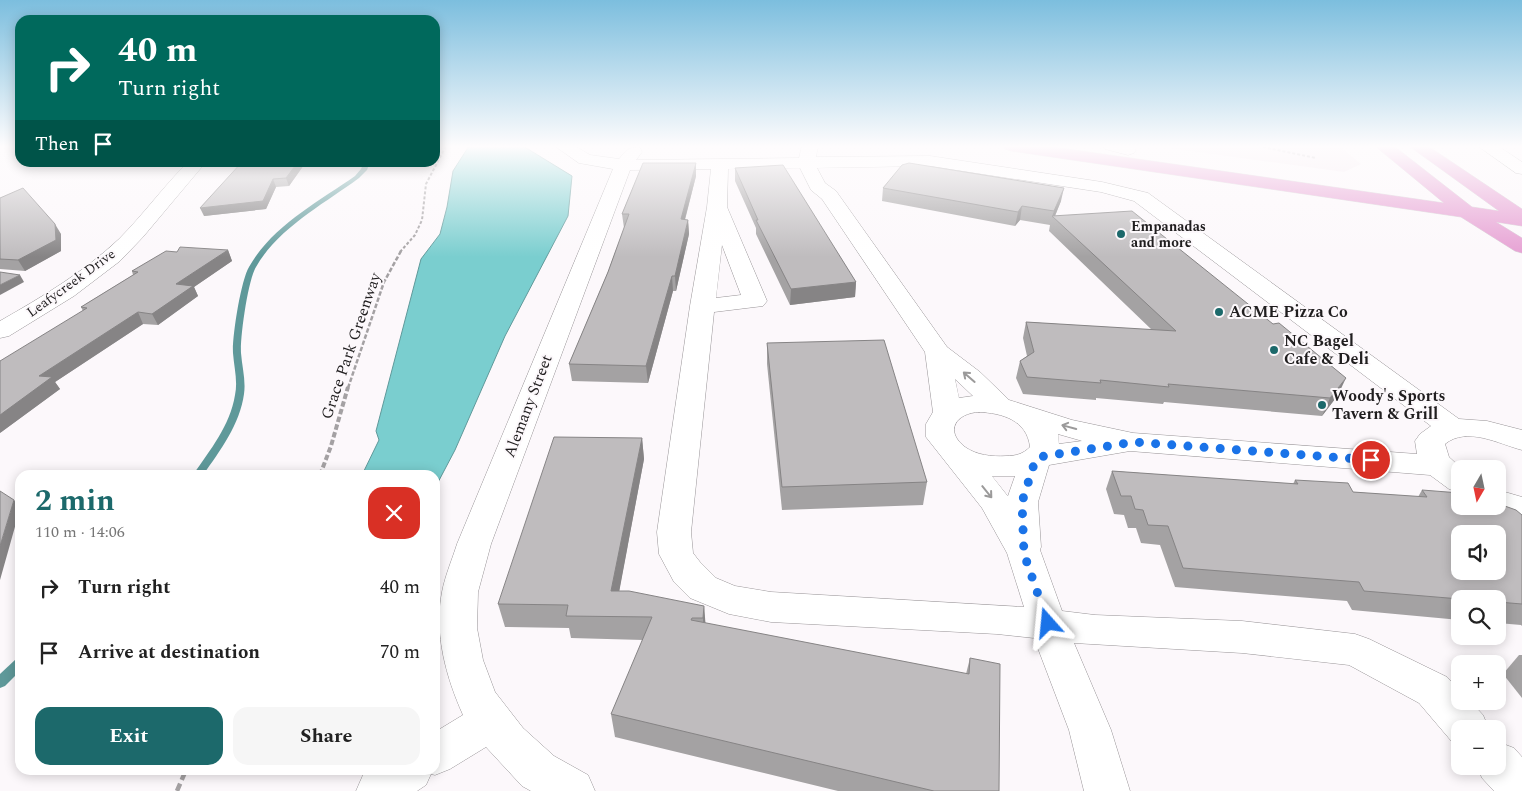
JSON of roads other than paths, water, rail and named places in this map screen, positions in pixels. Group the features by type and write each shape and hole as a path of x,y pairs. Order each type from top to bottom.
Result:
{"main road":[{"path":"1263,183 1468,213 1522,219"},
{"path":"1364,183 1522,206"},
{"path":"1428,183 1468,213 1522,247"},
{"path":"1469,183 1522,219"}],"street":[{"name":"Leafycreek Drive","path":"0,331 61,293 109,258 126,243 179,183"},
{"name":"Alemany Street","path":"572,791 538,771 508,742 478,702 463,660 458,628 460,592 474,544 618,183"},
{"path":"719,183 674,532 676,554 687,572 703,588 729,600 771,607 1048,623 1095,630 1242,637 1355,650 1433,690 1460,720"},
{"path":"816,183 817,186 829,194 938,352 971,378 998,405"},
{"path":"829,194 835,188 834,183"},
{"path":"1075,183 1102,187 1141,197 1452,428"},
{"path":"702,306 755,301 717,207"},
{"path":"938,352 947,413"},
{"path":"1134,442 1037,459 1022,466 1006,468 972,462 957,454 947,446 941,437 939,428 947,413 957,407 969,404 998,405 1026,415 1134,442 1449,474"},
{"path":"1024,554 1022,502 1037,459 1043,453 1046,444 1044,433 1026,415"},
{"path":"1449,474 1430,452 1430,441 1437,432 1452,428 1470,428 1491,431 1522,441"},
{"path":"957,454 995,502 1024,554 1048,623 1090,730 1107,791"},
{"path":"1506,503 1522,508"},
{"path":"440,752 491,721"},
{"path":"1506,771 1522,790"},
{"path":"379,791 403,775"}],"water":[{"path":"451,183 571,183 568,216 505,336 455,450 440,478 440,470 364,470 379,440 376,431 421,259 440,234"}],"waterway":[{"path":"202,470 224,436 238,405 240,377 237,342 251,269 260,255 284,230 349,183"},
{"path":"0,682 15,668"}],"place":[{"name":"Empanadas and more","path":"1121,234"},
{"name":"ACME Pizza Co","path":"1219,312"},
{"name":"NC Bagel Cafe & Deli","path":"1274,350"},
{"name":"Woody's Sports Tavern & Grill","path":"1322,405"}]}
